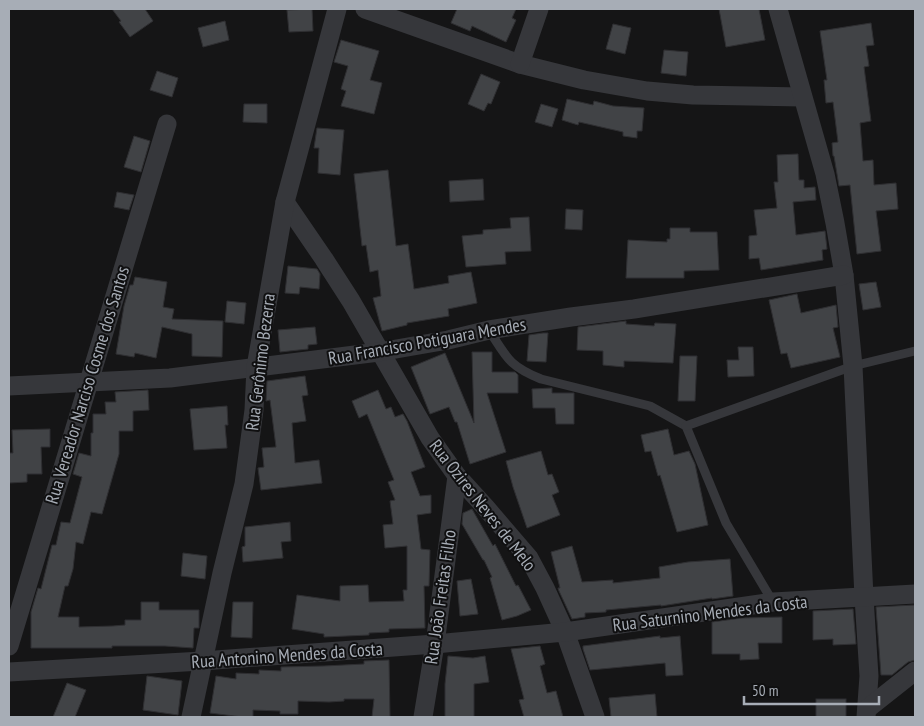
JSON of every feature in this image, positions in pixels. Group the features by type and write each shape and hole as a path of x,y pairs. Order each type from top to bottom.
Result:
{"street":[{"name":"Rua Gerônimo Bezerra","path":"191,717 202,661 244,484 254,410 256,367 285,202 338,9"},
{"path":"365,9 520,64 584,80 647,91 693,95 802,97"},
{"path":"520,64 539,9"},
{"path":"778,9 825,174 836,223 844,275 853,366 864,597 870,676 867,713"},
{"name":"Rua Vereador Narciso Cosme dos Santos","path":"9,646 167,124"},
{"name":"Rua Ozires Neves de Melo","path":"285,202 342,287 430,438 456,476 487,508 529,558 565,632 595,717"},
{"name":"Rua Francisco Potiguara Mendes","path":"9,386 170,378 379,352 448,340 489,330 844,275"},
{"name":"Rua João Freitas Filho","path":"423,717 435,644 456,476"},
{"name":"Rua Saturnino Mendes da Costa","path":"565,632 773,602 915,594"},
{"name":"Rua Antonino Mendes da Costa","path":"9,672 202,661 435,644 565,632"},
{"path":"867,713 915,671"}],"lane":[{"path":"489,330 508,360 524,372 541,379 650,406 686,426 726,523 773,602"},
{"path":"686,426 853,366 915,351"}],"building":[{"path":"112,9 145,9 153,21 130,37"},
{"path":"312,9 313,31 289,32 287,10"},
{"path":"457,9 516,9 512,18 516,20 506,42 472,26 470,31 451,23"},
{"path":"719,9 759,9 765,40 726,47"},
{"path":"225,21 229,40 203,47 198,28"},
{"path":"871,23 874,45 866,46 869,66 864,67 871,121 860,123 863,161 873,160 874,185 896,183 898,209 876,211 881,251 857,254 850,185 839,186 833,156 832,143 838,142 833,102 826,103 824,80 827,80 820,31"},
{"path":"613,24 631,28 625,54 606,49"},
{"path":"341,40 379,51 370,80 382,83 374,114 341,106 346,91 341,89 348,66 334,62"},
{"path":"664,50 688,52 686,76 661,73"},
{"path":"157,71 178,78 172,97 150,90"},
{"path":"481,74 500,82 491,104 488,103 484,111 468,104"},
{"path":"567,99 593,105 594,101 613,106 644,108 642,131 637,131 637,138 623,136 623,132 579,122 578,125 562,120"},
{"path":"244,104 267,104 267,123 243,122"},
{"path":"541,104 558,109 552,127 535,122"},
{"path":"317,128 344,130 340,175 318,173 319,148 314,148"},
{"path":"134,136 150,141 141,172 124,167"},
{"path":"798,154 799,180 804,180 804,188 815,187 816,200 793,202 796,235 825,231 827,249 822,250 823,260 761,270 759,258 749,259 749,236 757,235 754,210 777,208 774,182 778,182 777,155"},
{"path":"388,170 396,246 408,244 414,289 449,283 448,276 471,272 477,303 448,309 449,316 407,323 407,325 382,331 373,298 381,296 378,270 370,272 366,245 362,246 354,174"},
{"path":"483,179 484,200 450,202 449,181"},
{"path":"117,192 134,195 129,210 114,207"},
{"path":"566,209 583,210 582,230 565,229"},
{"path":"529,217 531,251 505,252 506,264 466,267 462,236 483,234 483,230 511,228 510,218"},
{"path":"670,228 690,228 690,232 717,232 719,270 684,271 684,278 626,278 628,240 667,242 667,239 670,239"},
{"path":"288,266 317,269 320,274 319,289 300,287 299,294 285,293"},
{"path":"135,277 167,282 163,307 174,309 172,319 223,321 222,357 192,356 192,334 162,327 156,358 135,353 134,357 116,354 124,306 130,285 133,285"},
{"path":"876,282 881,307 863,310 859,284"},
{"path":"797,294 801,313 836,305 838,327 833,328 840,357 791,368 787,353 781,354 769,300"},
{"path":"227,301 246,303 244,324 225,322"},
{"path":"626,321 626,324 654,326 655,323 676,324 673,363 624,361 624,367 603,365 603,351 577,350 578,327"},
{"path":"315,327 317,344 308,345 308,349 280,352 278,330"},
{"path":"548,333 546,362 527,361 529,335"},
{"path":"738,347 753,347 754,376 728,377 727,360 739,360"},
{"path":"472,352 492,352 492,372 515,372 518,375 518,393 487,393 506,452 470,464 457,422 455,422 449,407 430,414 411,367 445,353 474,423"},
{"path":"680,356 697,356 695,401 678,401"},
{"path":"305,376 308,395 302,396 306,421 292,423 295,463 319,460 322,483 261,490 258,468 264,467 262,448 276,447 270,400 266,401 267,381"},
{"path":"552,388 552,393 574,393 574,424 556,424 555,408 533,408 532,389"},
{"path":"148,390 149,410 133,411 133,431 119,431 119,454 102,514 91,512 83,544 76,542 73,569 68,586 65,586 58,617 79,617 79,627 113,626 125,625 125,620 141,620 141,602 159,602 159,610 199,610 199,628 194,628 193,648 112,646 112,648 31,648 31,612 38,588 41,589 52,545 56,545 61,522 70,523 82,477 73,474 79,453 91,456 93,414 106,414 105,402 116,402 115,392"},
{"path":"378,390 386,409 391,407 395,417 403,414 407,421 425,467 411,472 420,496 431,495 431,513 417,515 421,549 430,550 429,586 424,586 425,628 389,629 389,632 369,633 369,635 324,637 324,634 292,629 297,595 340,601 340,586 368,585 369,602 404,601 403,590 407,590 407,546 385,548 383,525 393,524 390,501 395,500 388,482 394,480 367,414 359,418 352,401"},
{"path":"227,406 228,425 225,425 227,448 194,450 190,409"},
{"path":"50,429 50,447 41,447 42,474 27,474 27,482 9,483 9,453 13,453 12,430"},
{"path":"668,429 674,455 689,451 695,464 708,525 677,532 660,475 658,476 651,451 645,452 641,435"},
{"path":"541,451 548,475 552,474 559,492 552,495 560,515 527,528 506,461"},
{"path":"472,509 493,546 495,544 516,586 518,585 531,610 502,620 490,578 492,577 462,524 463,513"},
{"path":"290,522 291,541 281,542 283,558 243,562 242,547 245,546 245,527"},
{"path":"572,546 582,582 613,580 613,583 660,578 659,567 688,562 730,559 733,596 661,606 585,613 585,617 572,619 558,588 560,588 551,552"},
{"path":"183,553 207,556 205,579 181,576"},
{"path":"471,579 478,614 460,616 457,581"},
{"path":"233,602 253,602 252,638 231,637"},
{"path":"915,605 915,660 908,662 892,675 881,675 876,607"},
{"path":"853,609 856,644 833,645 833,639 813,640 813,611"},
{"path":"782,617 782,643 758,643 759,659 740,660 740,654 712,654 712,622 742,618"},
{"path":"660,636 660,638 680,636 683,675 666,676 665,663 590,670 583,649 583,646"},
{"path":"540,646 545,664 540,666 547,693 556,691 563,717 524,717 519,700 524,699 511,649"},
{"path":"448,656 473,658 485,656 489,682 474,684 474,717 445,717 445,684"},
{"path":"389,660 390,717 372,717 374,699 344,699 344,701 329,702 298,701 298,714 280,714 280,711 253,710 253,717 242,717 210,713 216,676 236,679 236,673 259,674 259,670 281,671 281,667 364,664 364,661"},
{"path":"147,676 182,681 178,715 143,710"},
{"path":"67,683 86,690 75,717 53,717"},
{"path":"655,694 657,717 611,717 609,698"},
{"path":"816,699 846,699 846,717 816,717"}]}
